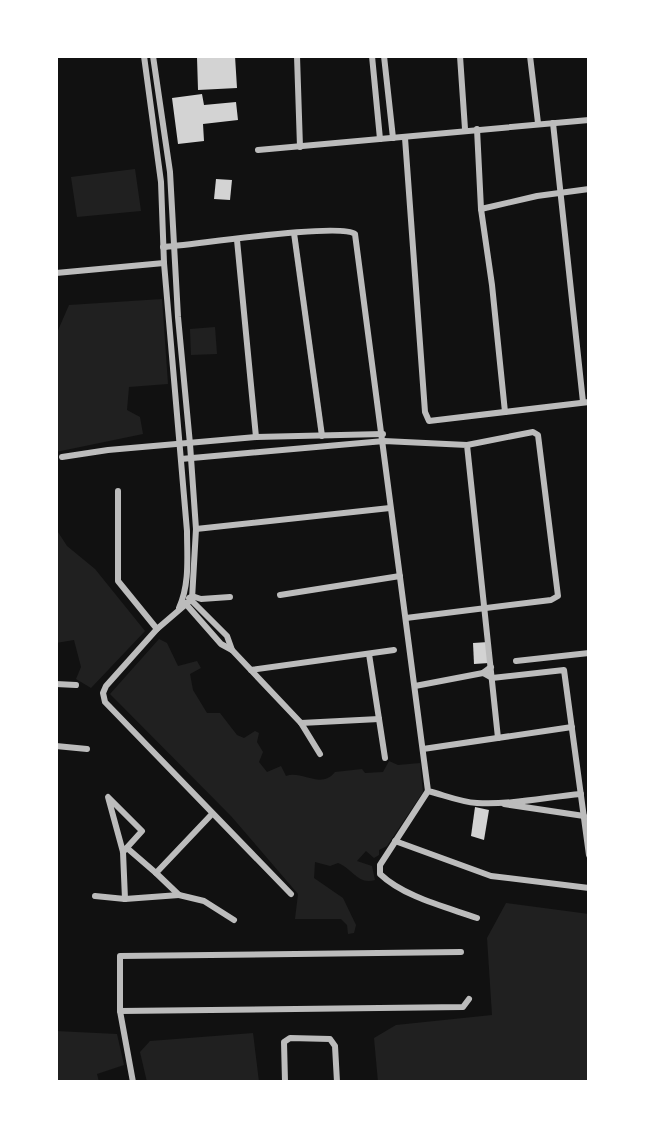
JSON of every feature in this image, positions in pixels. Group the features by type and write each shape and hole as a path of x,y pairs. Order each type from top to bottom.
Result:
{"street":[{"path":"144,56 161,181 164,263 187,531 188,599 227,636 232,650 301,723 320,754"},
{"path":"153,56 170,172 196,529 188,599 106,686 104,698 291,894"},
{"path":"297,56 300,147"},
{"path":"372,56 380,139"},
{"path":"384,56 393,138"},
{"path":"460,56 465,129"},
{"path":"538,56 530,56 538,123"},
{"path":"258,150 405,138 465,129 589,120"},
{"path":"405,138 425,412 433,421 586,402 553,123"},
{"path":"477,129 481,209 505,412"},
{"path":"481,209 560,192 589,190"},
{"path":"163,247 294,233 345,230 355,234 428,791 379,869 389,883 477,918"},
{"path":"294,233 323,436"},
{"path":"237,240 256,437"},
{"path":"56,273 164,263"},
{"path":"62,457 108,450 256,437 383,438 467,445 533,432 538,435 558,596 551,600 485,610 406,618"},
{"path":"181,459 383,438"},
{"path":"467,445 498,738"},
{"path":"118,491 118,581 157,629"},
{"path":"196,529 390,508"},
{"path":"280,595 400,576"},
{"path":"188,599 230,597"},
{"path":"251,670 394,650"},
{"path":"516,661 589,653"},
{"path":"369,654 385,758"},
{"path":"415,686 482,673 491,667"},
{"path":"482,673 492,678 564,670 589,855"},
{"path":"56,684 76,685"},
{"path":"301,723 379,719"},
{"path":"423,749 572,727"},
{"path":"56,746 87,749"},
{"path":"428,791 473,803 502,804 541,812 584,816"},
{"path":"502,804 519,799 581,794"},
{"path":"125,850 142,831 108,797 125,850 125,899"},
{"path":"156,873 212,814"},
{"path":"396,841 491,876 589,888"},
{"path":"125,850 156,873 179,895"},
{"path":"95,896 125,899 179,895 204,901 234,920"},
{"path":"133,1082 120,1011 118,958 125,954 461,952"},
{"path":"120,1011 463,1007 469,999"},
{"path":"285,1082 284,1042 290,1038 330,1039 335,1046 337,1082"}],"shaded area":[{"path":"135,169 141,211 77,217 71,177"},
{"path":"162,299 168,384 129,387 127,410 140,417 143,434 56,452 56,335 69,305"},
{"path":"215,327 217,354 191,355 190,329"},
{"path":"56,529 67,546 95,569 145,631 91,688 76,679 81,667 74,640 56,643"},
{"path":"159,639 167,643 178,666 197,661 201,668 190,674 193,690 207,713 220,713 237,735 244,738 255,731 259,733 257,742 263,752 259,762 267,772 281,766 286,776 298,775 318,780 330,777 335,772 362,769 365,773 383,772 389,761 398,765 420,763 423,792 387,846 379,850 379,855 374,858 366,851 357,861 372,866 375,880 364,880 338,863 330,866 315,862 314,878 343,898 356,925 354,933 348,934 347,925 341,919 295,919 298,894 231,816 110,694"},
{"path":"506,903 589,914 589,1082 378,1082 374,1038 396,1025 492,1015 487,938"},
{"path":"56,1031 117,1034 124,1065 97,1074 99,1082 56,1082"},
{"path":"253,1033 259,1082 147,1082 140,1052 150,1041"}],"building":[{"path":"235,56 237,88 198,90 197,58"},
{"path":"202,94 204,105 236,102 238,120 203,124 204,141 178,144 172,98"},
{"path":"216,179 232,180 230,200 214,199"},
{"path":"488,642 489,663 474,664 473,643"},
{"path":"475,807 489,810 484,840 471,836"}]}
